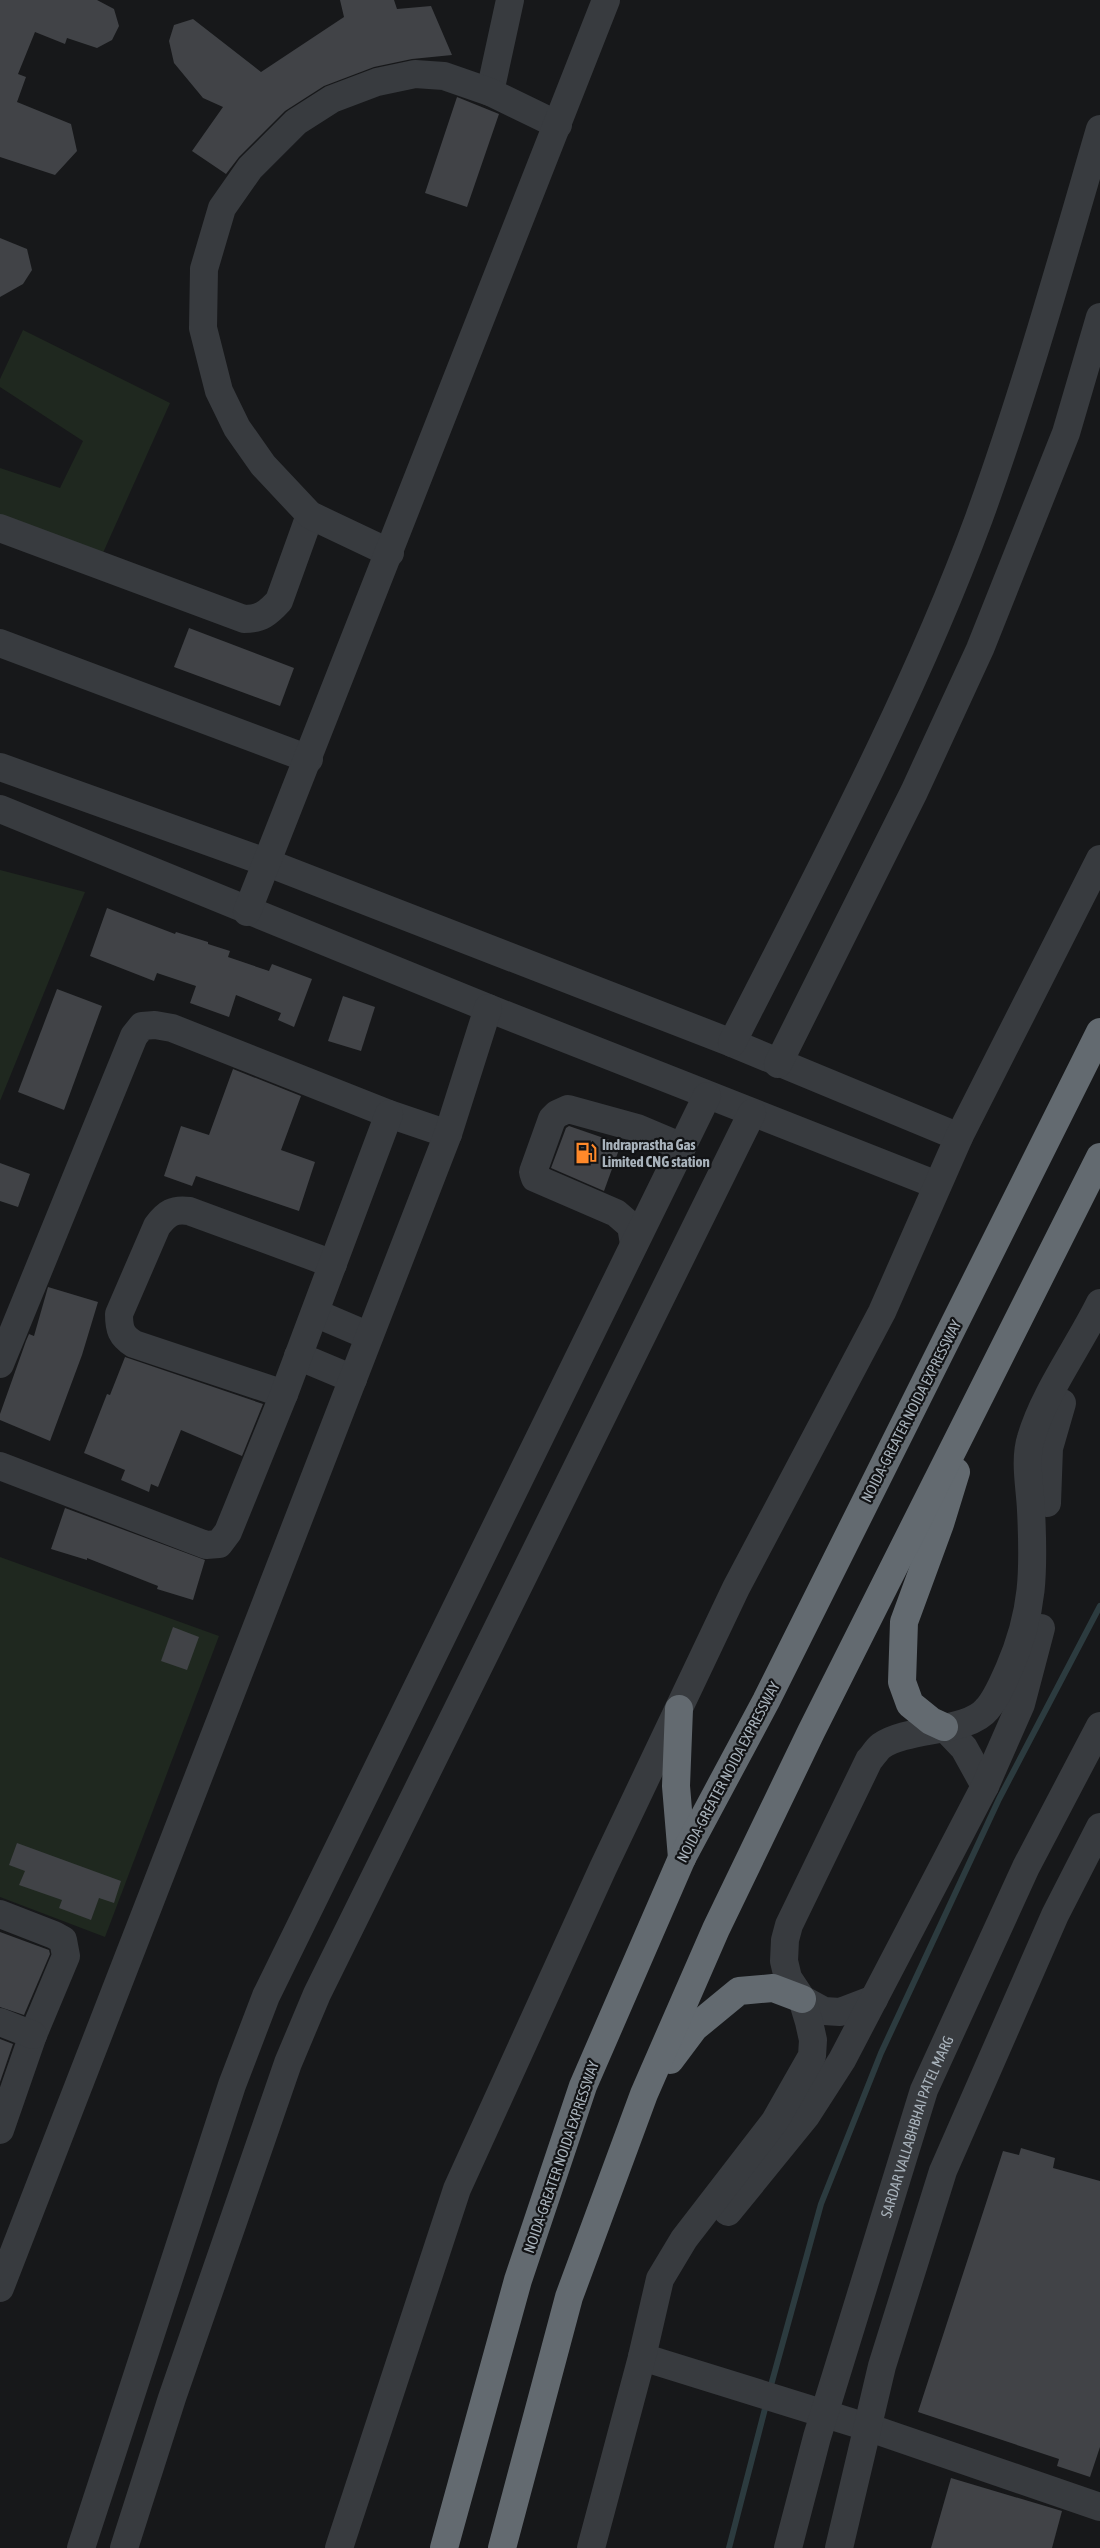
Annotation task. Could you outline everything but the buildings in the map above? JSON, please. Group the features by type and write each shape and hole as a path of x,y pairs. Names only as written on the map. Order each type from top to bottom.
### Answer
{"highway":[{"name":"NOIDA-GREATER NOIDA EXPRESSWAY","path":"444,2548 518,2280 583,2086 682,1858 766,1701 1100,1032"},
{"path":"502,2548 569,2298 644,2094 716,1929 811,1732 1100,1157"},
{"path":"944,1727 931,1721 910,1704 902,1682 904,1622 940,1524 978,1400"},
{"path":"679,1709 676,1786 682,1858"},
{"path":"644,2094 694,2028 739,1991 773,1988 802,1999"}],"street":[{"path":"490,92 510,0"},
{"path":"247,912 268,864 606,0"},
{"path":"390,553 310,515 263,465 236,428 219,391 203,328 204,269 222,208 250,168 296,122 332,99 377,82 415,74 444,76 490,92 558,125"},
{"path":"732,1043 857,798 915,673 979,518 1045,314 1100,129"},
{"path":"778,1064 914,792 980,649 1066,433 1100,317"},
{"path":"0,528 244,618 258,619 279,601 310,515"},
{"path":"0,643 309,759"},
{"path":"0,767 268,864 732,1043 778,1064 960,1136"},
{"path":"0,809 247,912 707,1096 937,1184"},
{"path":"339,2548 457,2189 603,1868 736,1588 882,1312 937,1184 960,1136 1100,859"},
{"path":"0,2288 448,1134 488,1008"},
{"path":"0,1364 134,1036 142,1026 155,1024 172,1028 389,1114 448,1134"},
{"path":"81,2548 232,2085 266,1996 707,1096"},
{"path":"634,1244 631,1226 616,1213 535,1178 534,1172 552,1119 557,1114 568,1109 637,1128 682,1147"},
{"path":"124,2548 176,2389 288,2063 314,2003 752,1113"},
{"path":"0,1466 206,1545 219,1544 228,1532 284,1394 389,1114"},
{"path":"284,1394 134,1344 125,1338 119,1328 119,1314 157,1226 164,1216 175,1209 189,1211 333,1264"},
{"path":"591,2548 642,2358 660,2279 684,2240 776,2121 812,2056 813,2040 802,1999 788,1978 784,1961 785,1940 789,1925 869,1760 880,1747 896,1738 972,1720 987,1710 1002,1686 1020,1644 1030,1598 1034,1558 1028,1457 1030,1438 1046,1402 1086,1333 1100,1303"},
{"path":"314,1313 370,1336"},
{"path":"660,2279 704,2243 806,2116 842,2060 985,1786 1021,1704 1043,1622 1046,1606 1049,1448 1086,1333"},
{"path":"298,1356 353,1379"},
{"name":"SARDAR VALLABHBHAI PATEL MARG","path":"788,2548 812,2410 924,2090 1026,1868 1100,1726"},
{"path":"944,1727 964,1748 976,1766 985,1786"},
{"path":"839,2548 882,2366 943,2171 1055,1915 1100,1827"},
{"path":"0,1914 54,1935 62,1940 66,1947 66,1956 33,2035 0,2130"},
{"path":"802,1999 824,2011 840,2012 874,1999"},
{"path":"0,2022 33,2035"},
{"path":"642,2358 867,2427 1100,2507"}],"shaded area":[{"path":"23,330 170,403 98,564 0,528 0,468 60,488 83,441 0,387 0,379"},
{"path":"0,870 85,892 0,1101"},
{"path":"0,1557 219,1636 105,1937 0,1897"}],"waterway":[{"path":"770,2389 821,2204 881,2053 999,1799 1100,1606"},
{"path":"729,2548 767,2401"}],"place":[{"name":"Indraprastha Gas Limited CNG station","path":"586,1153"}]}
